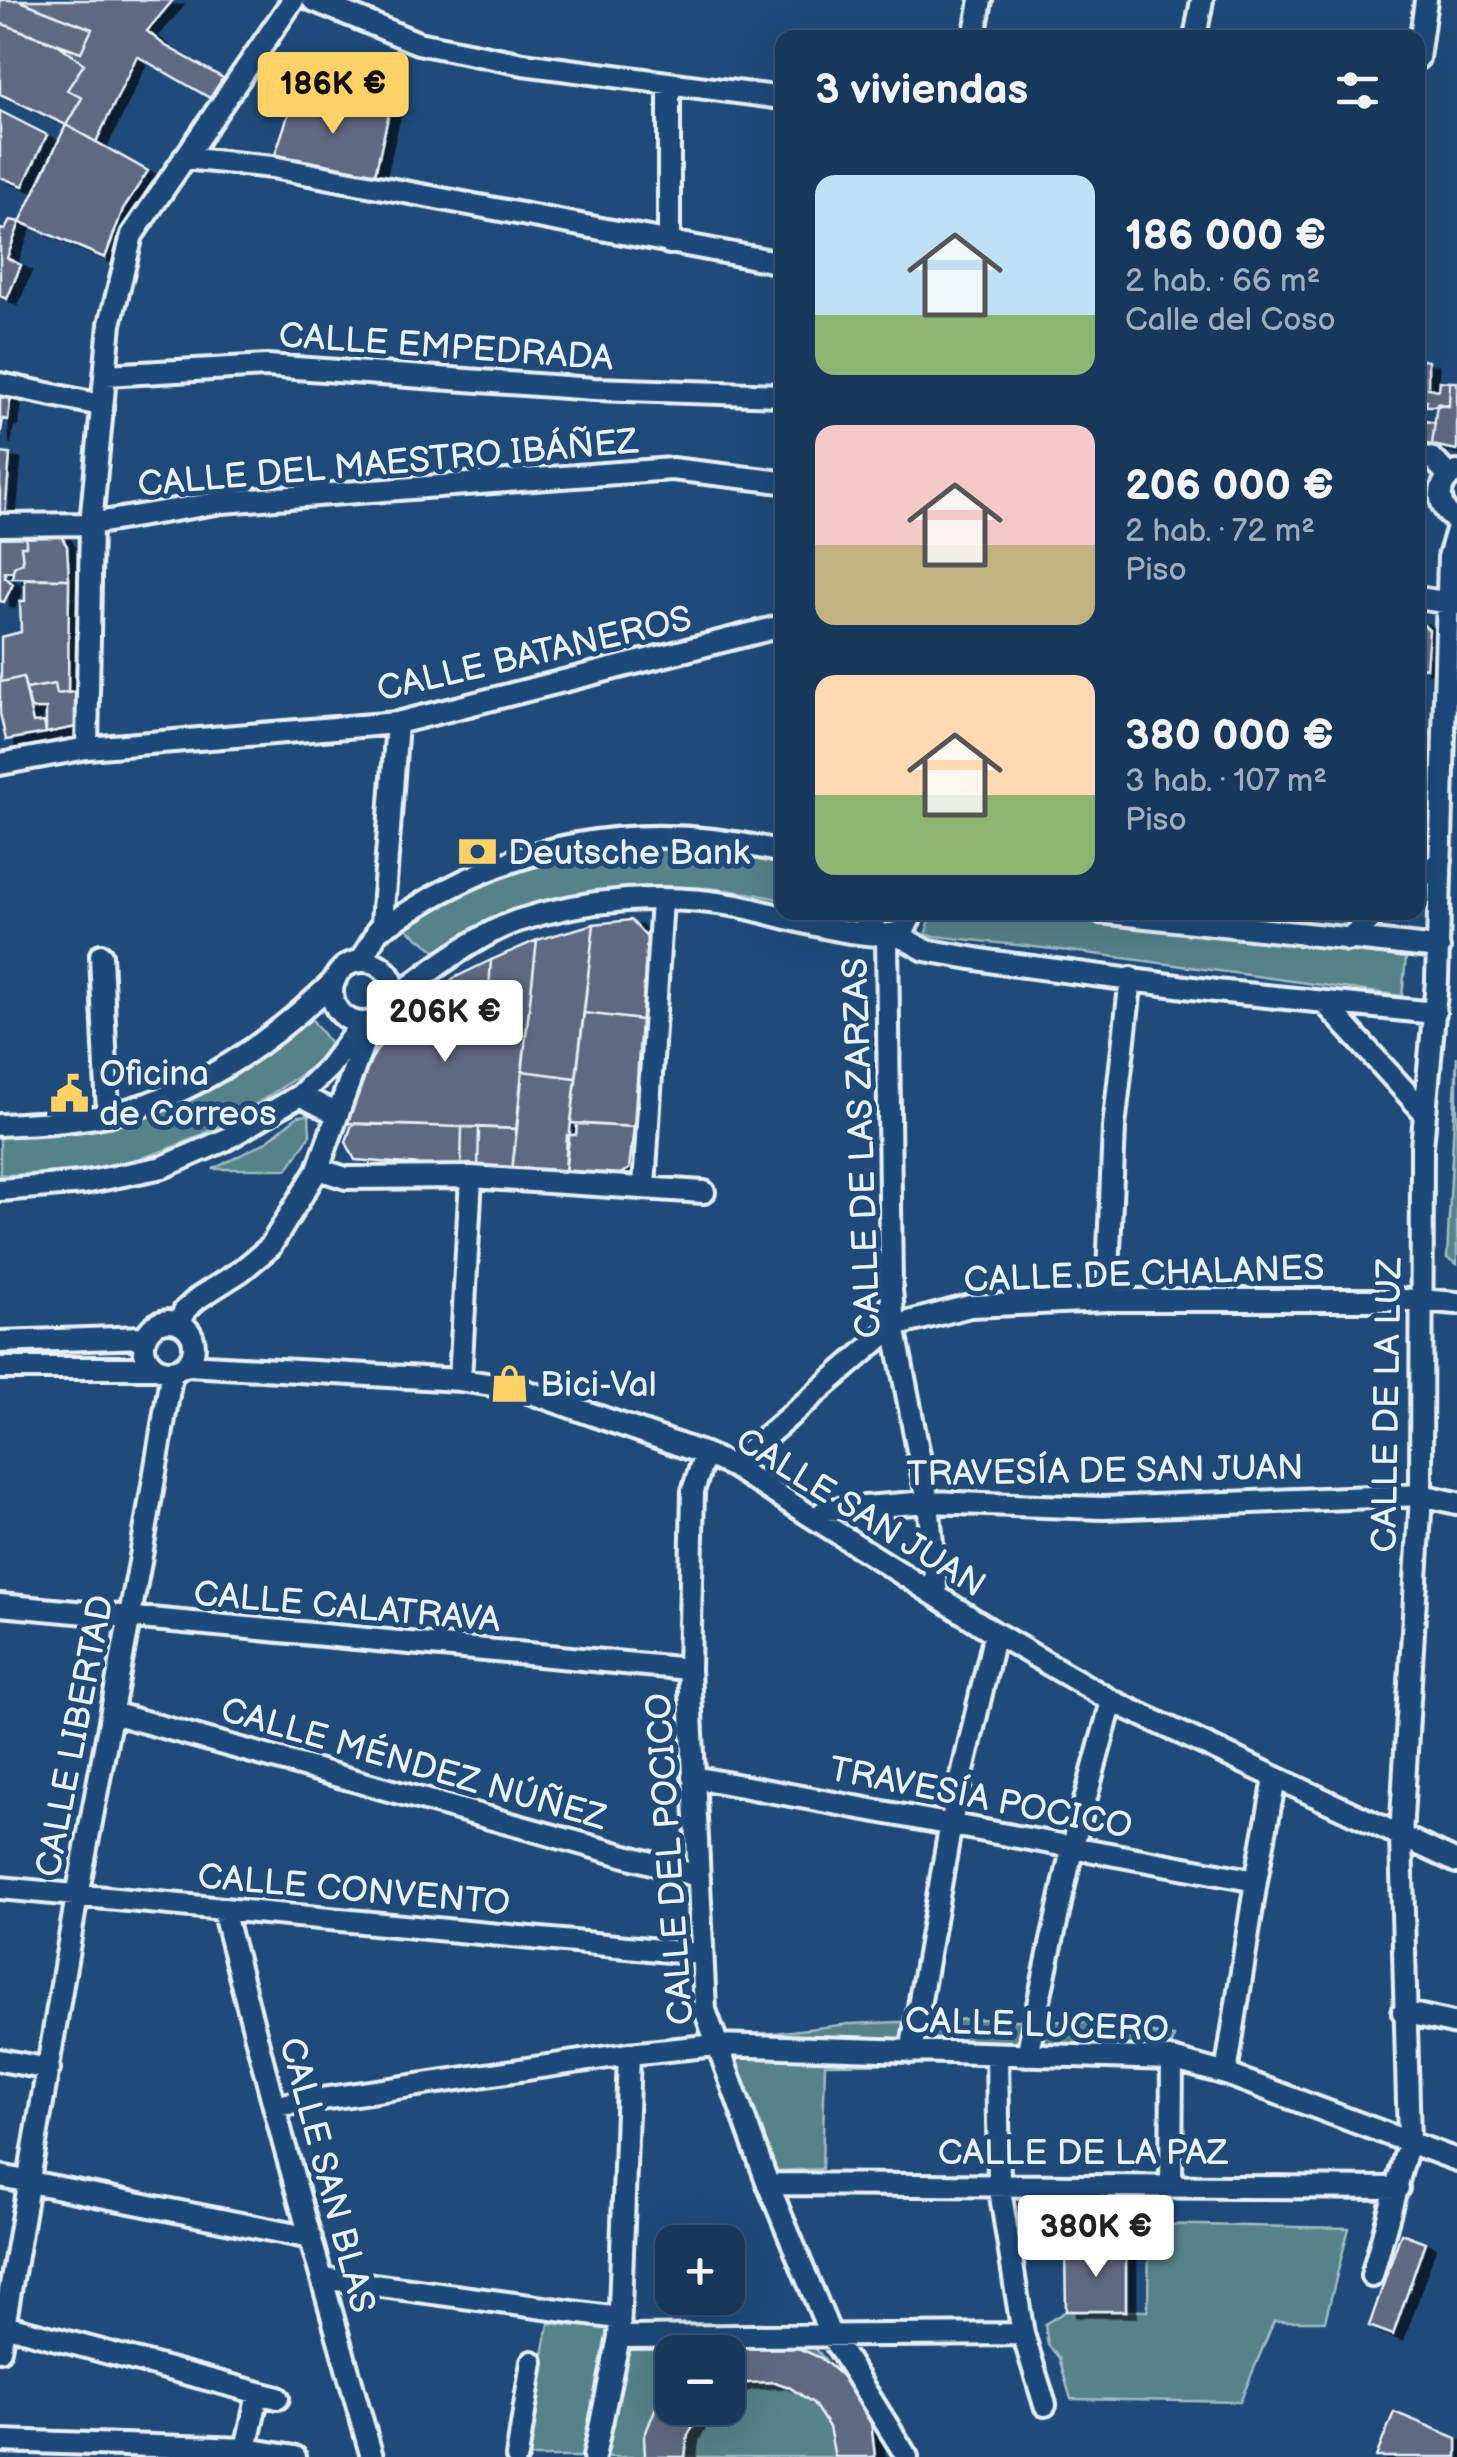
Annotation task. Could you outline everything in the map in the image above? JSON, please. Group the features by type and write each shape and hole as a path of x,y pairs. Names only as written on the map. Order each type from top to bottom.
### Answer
{"street":[{"path":"88,748 91,524 110,324 132,235 294,0"},
{"path":"313,0 418,43 523,64 775,97"},
{"path":"975,30 981,0"},
{"path":"1196,30 1202,0"},
{"path":"1422,30 1426,0"},
{"path":"668,84 669,243"},
{"path":"184,158 272,167 775,262"},
{"name":"CALLE EMPEDRADA","path":"105,375 267,366 594,389 775,395"},
{"path":"0,384 102,405"},
{"path":"1425,457 1453,474 1441,488 1440,503 1447,515 1457,521"},
{"name":"CALLE DEL MAESTRO IBÁÑEZ","path":"0,525 91,524 222,502 672,469 775,481"},
{"name":"CALLE DE LA LUZ","path":"1372,2276 1409,2141 1401,1836 1421,1495 1420,1300 1452,603 1449,558 1457,530"},
{"path":"1425,599 1452,603"},
{"name":"CALLE BATANEROS","path":"0,764 88,748 397,723 775,628"},
{"path":"361,962 382,923 397,723"},
{"path":"377,931 445,890 542,850 590,840 700,837 775,851"},
{"path":"1425,874 1441,860"},
{"path":"0,1190 84,1183 163,1167 225,1140 300,1096 367,1023 386,1014 394,999 432,968 515,922 610,900 737,906 775,915"},
{"path":"644,1186 662,900"},
{"path":"797,920 849,932 888,934 911,920"},
{"path":"866,920 925,950 1325,1003 1435,1013"},
{"path":"1170,920 1438,948"},
{"path":"1347,940 1370,920"},
{"name":"CALLE DE LAS ZARZAS","path":"888,934 890,1289 928,1502 937,1596"},
{"path":"100,955 108,1115"},
{"path":"0,1125 108,1115 163,1098 227,1067 310,1004 345,967 371,962 387,972 394,999"},
{"path":"1107,1300 1114,1128 1131,978"},
{"path":"335,980 333,1000 337,1009 352,1022 367,1023"},
{"path":"1325,1003 1426,1113"},
{"path":"182,1324 184,1311 197,1299 270,1247 318,1169 367,1023"},
{"path":"300,1096 337,1114"},
{"path":"318,1169 346,1178 471,1177 704,1192"},
{"path":"460,1380 471,1177"},
{"name":"CALLE DE CHALANES","path":"894,1326 970,1306 1107,1300 1457,1303"},
{"path":"165,1320 182,1324 195,1343 192,1359 171,1368 145,1354 145,1336 156,1324 165,1320"},
{"path":"732,1466 894,1326"},
{"path":"0,1342 145,1336"},
{"name":"CALLE SAN JUAN","path":"0,1368 171,1368 460,1380 520,1388 732,1466 995,1633 1112,1701 1457,1862"},
{"name":"CALLE LIBERTAD","path":"0,2350 171,1368"},
{"name":"CALLE DEL POCICO","path":"705,1454 693,1491 689,1670 705,2010 768,2184 830,2334 907,2457"},
{"name":"TRAVESÍA DE SAN JUAN","path":"816,1518 826,1510 928,1502 1103,1508 1421,1495 1457,1503"},
{"name":"CALLE CALATRAVA","path":"0,1606 689,1670"},
{"path":"911,2052 951,1823 995,1633"},
{"path":"1027,2054 1072,1849 1112,1701"},
{"name":"CALLE MÉNDEZ NÚÑEZ","path":"112,1713 698,1876"},
{"name":"TRAVESÍA POCICO","path":"694,1776 1256,1882"},
{"path":"1226,2074 1275,1779"},
{"name":"CALLE CONVENTO","path":"0,1888 701,1954"},
{"name":"CALLE SAN BLAS","path":"222,1910 372,2457"},
{"path":"1403,2012 1457,2024"},
{"name":"CALLE LUCERO","path":"274,2106 716,2045 1172,2059 1226,2074 1457,2160"},
{"path":"594,2457 619,2328 629,2054"},
{"path":"998,2055 999,2183 1023,2334 1045,2405"},
{"path":"1171,2185 1172,2059"},
{"path":"0,2060 49,2069"},
{"path":"0,2176 311,2238"},
{"name":"CALLE DE LA PAZ","path":"768,2184 1398,2188"},
{"path":"322,2278 619,2328 1023,2334"},
{"path":"2,2324 268,2396 246,2449"},
{"path":"517,2457 532,2362"},
{"path":"0,2441 246,2449 295,2457"}],"green space":[{"path":"676,847 775,862 775,899 694,887 605,892 519,914 438,953 406,928 491,882 543,865 622,851"},
{"path":"929,920 1095,920 1406,958 1402,996 926,935"},
{"path":"310,1017 335,1050 258,1103 203,1134 116,1164 0,1175 0,1137 96,1127 157,1112 216,1086"},
{"path":"1457,1056 1457,1264 1447,1258"},
{"path":"309,1115 310,1135 288,1169 213,1169 266,1142 298,1116"},
{"path":"974,2019 1094,2022 1174,2037 1167,2062 825,2064 822,2169 776,2171 723,2039 849,2024"},
{"path":"1149,2224 1349,2228 1325,2321 1274,2321 1240,2402 1071,2399 1059,2358 1048,2345 1045,2324 1066,2311 1148,2311"},
{"path":"549,2323 607,2329 631,2341 655,2340 655,2425 745,2425 745,2336 803,2334 859,2400 875,2457 524,2457"}],"building":[{"path":"0,0 18,0 92,29 81,52 0,23"},
{"path":"18,0 173,0 147,31 223,78 210,98 137,56 96,142 66,125 82,98 67,90 84,64 59,45 81,52 92,29"},
{"path":"0,23 59,45 84,64 67,90 82,98 66,125 0,94"},
{"path":"296,91 329,106 389,113 374,179 274,158"},
{"path":"0,111 47,135 23,186 0,177"},
{"path":"66,125 148,171 123,209 105,258 20,222"},
{"path":"10,220 20,222 7,258 21,265 7,299 0,296 0,229 5,230"},
{"path":"1425,360 1428,388 1439,390 1440,381 1450,382 1449,406 1426,406"},
{"path":"1450,382 1457,382 1457,450 1432,445 1437,403 1449,406"},
{"path":"0,390 11,392 8,420 3,419 0,438"},
{"path":"1435,423 1432,445 1425,444 1425,424"},
{"path":"0,453 10,454 5,516 0,516"},
{"path":"26,534 26,546 21,546 23,562 13,571 5,572 13,584 4,602 0,601 0,536"},
{"path":"60,534 67,546 69,579 12,578 14,567 23,562 21,546 26,546 26,538"},
{"path":"25,579 69,579 68,692 57,694 55,684 26,689 23,677 1,682 1,637 21,632 20,601 25,601"},
{"path":"1425,626 1429,630 1425,668"},
{"path":"23,677 33,723 44,722 46,733 6,740 0,713 0,680"},
{"path":"55,684 57,694 76,692 76,727 46,733 46,709 31,709 26,689"},
{"path":"631,920 649,940 642,1020 584,1013 594,924"},
{"path":"594,924 576,1078 522,1071 537,940"},
{"path":"537,940 526,1035 486,1035 491,960"},
{"path":"491,960 486,1035 526,1035 517,1129 345,1123 367,1066 384,1039 454,978"},
{"path":"584,1013 641,1020 634,1127 571,1123"},
{"path":"522,1071 576,1078 565,1174 512,1172"},
{"path":"352,1124 462,1127 461,1168 355,1160 346,1142"},
{"path":"577,1124 634,1127 629,1169 618,1175 565,1174 567,1135 576,1135"},
{"path":"462,1127 479,1127 478,1171 461,1171"},
{"path":"479,1127 517,1129 512,1172 478,1171"},
{"path":"1401,2233 1425,2242 1393,2335 1369,2326"},
{"path":"1126,2249 1126,2311 1066,2311 1065,2250"},
{"path":"784,2342 821,2358 852,2385 871,2422 875,2457 835,2457 829,2427 813,2403 775,2382 745,2383 745,2343"},
{"path":"655,2410 655,2425 693,2425 685,2457 645,2457 644,2437"},
{"path":"1394,2412 1457,2438 1457,2457 1376,2457"}],"place":[{"name":"Deutsche Bank","path":"478,852"},
{"name":"Oficina de Correos","path":"69,1093"},
{"name":"Bici-Val","path":"510,1384"}]}
